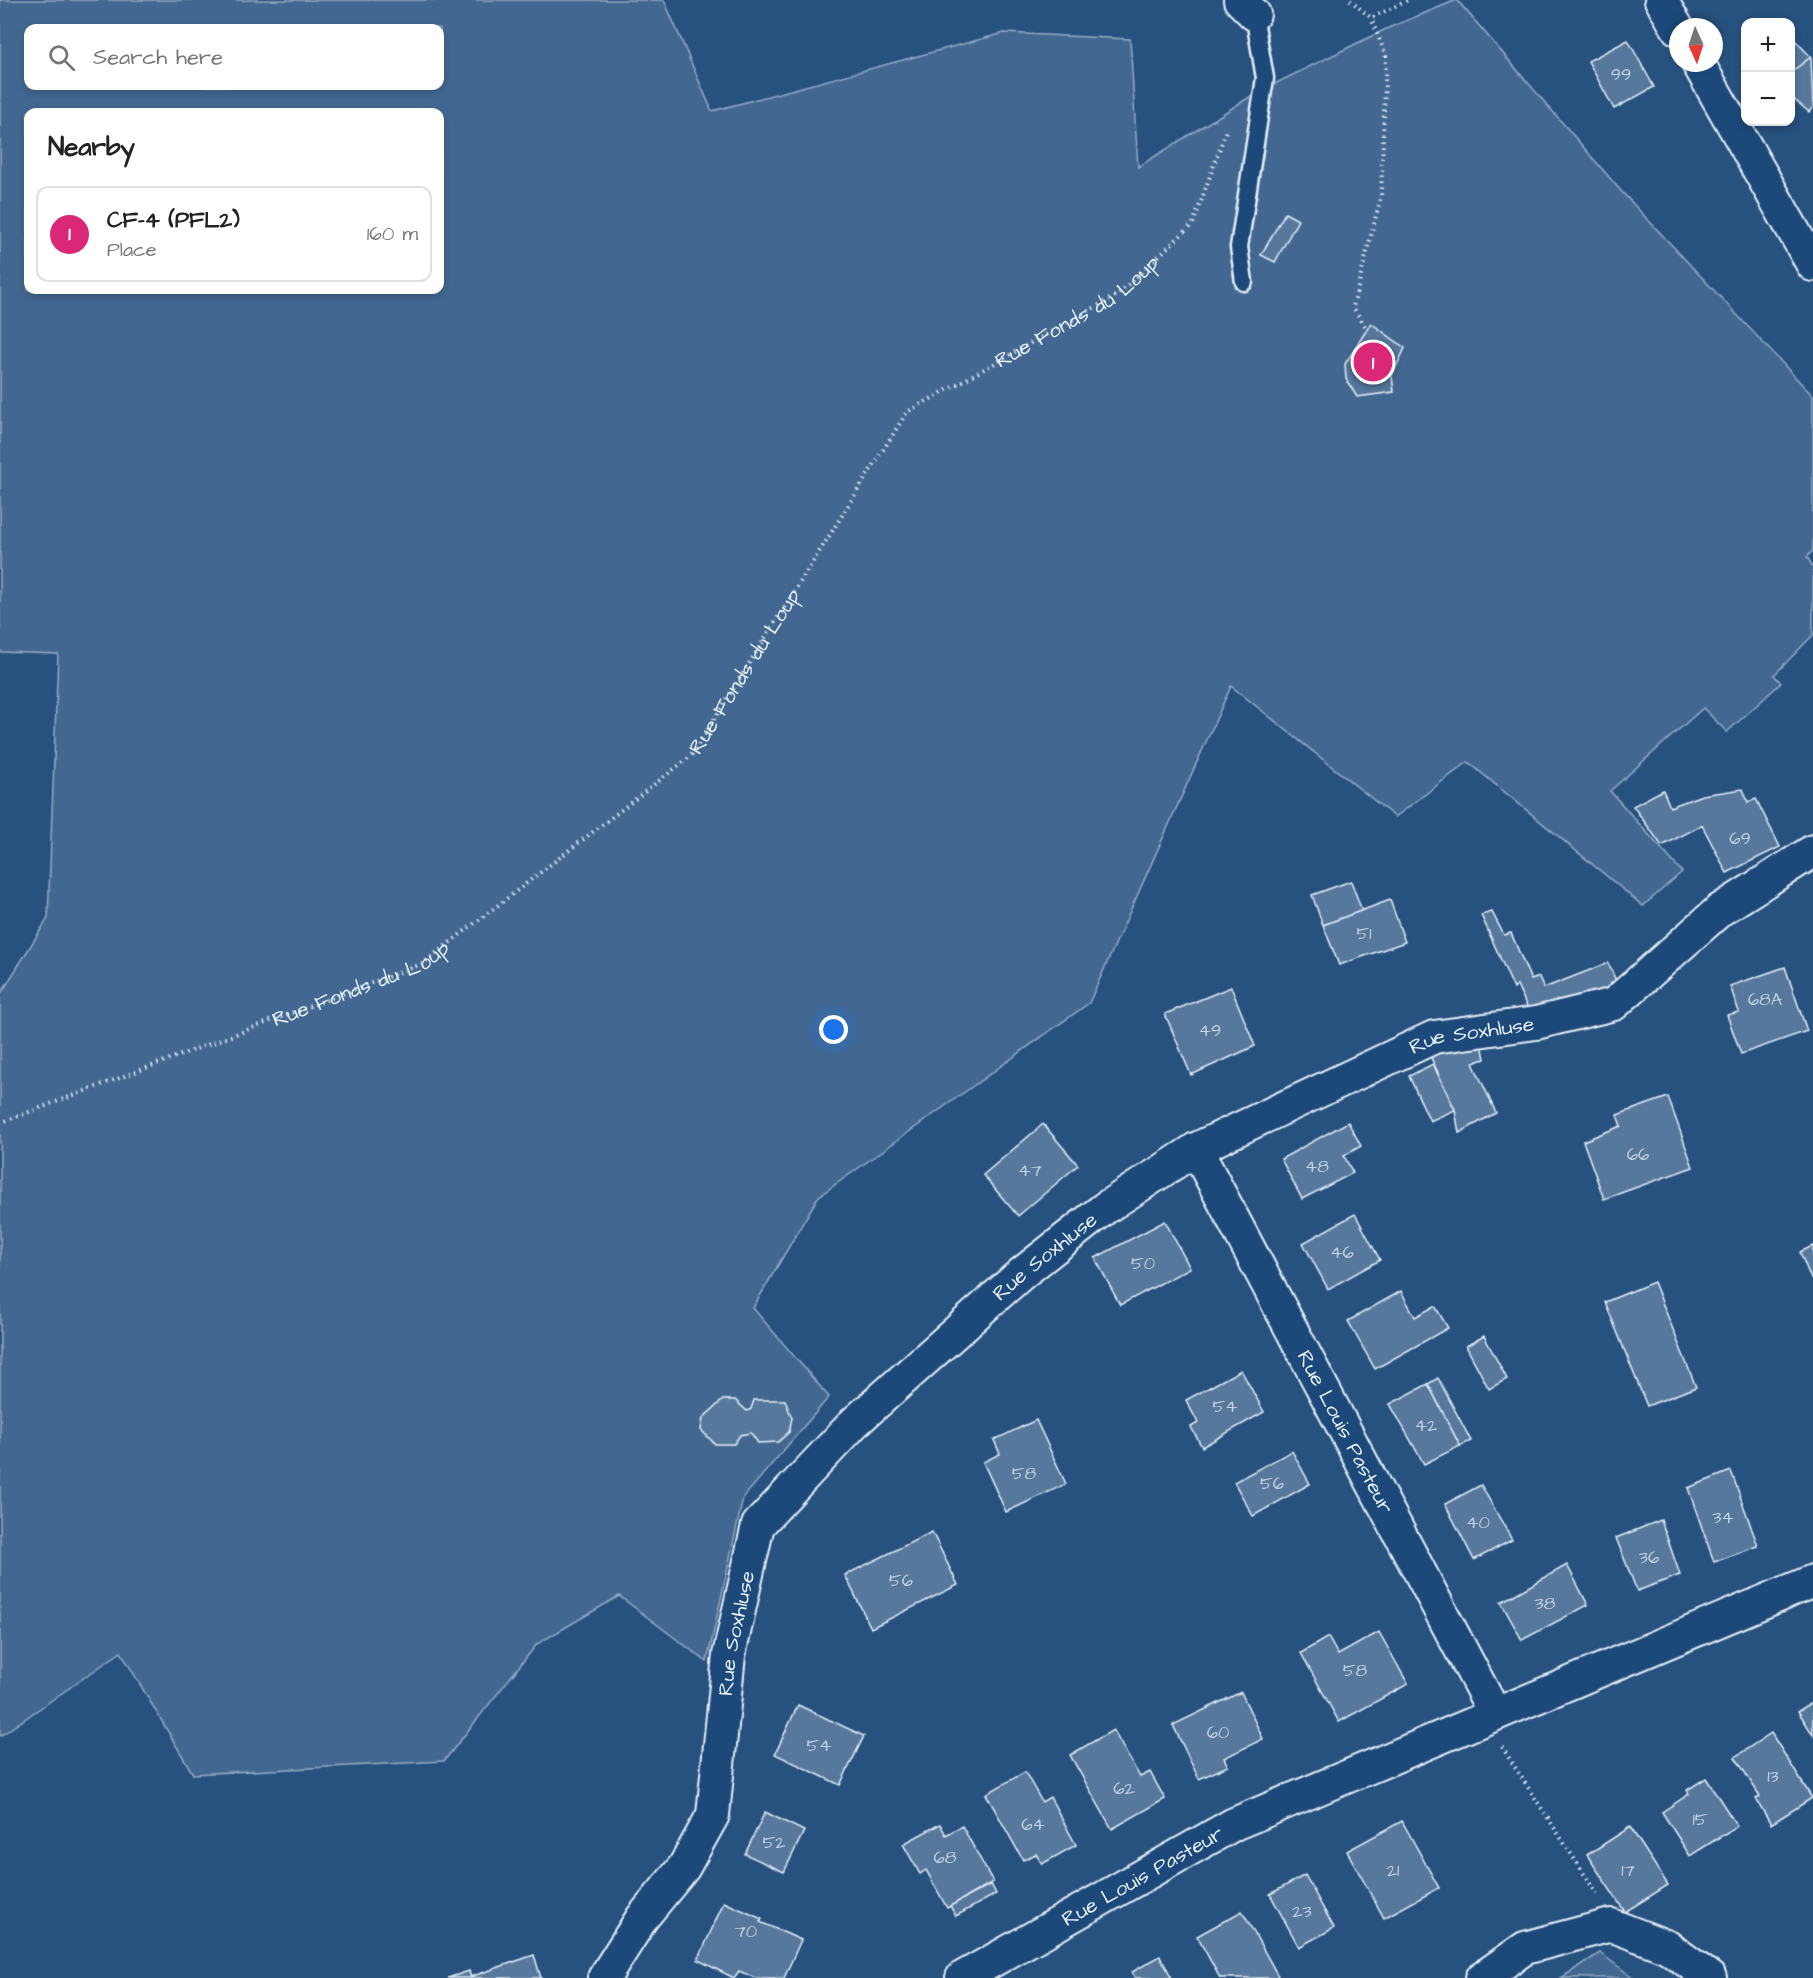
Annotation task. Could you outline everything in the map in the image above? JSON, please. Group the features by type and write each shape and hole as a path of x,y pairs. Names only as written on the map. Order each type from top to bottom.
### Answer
{"street":[{"path":"1661,0 1672,18"},
{"path":"1703,72 1813,265"},
{"name":"Rue Soxhluse","path":"604,1978 642,1918 684,1867 713,1815 729,1655 758,1526 854,1423 1021,1274 1105,1208 1196,1149 1434,1037 1536,1023 1614,1004 1719,910 1813,851"},
{"name":"Rue Louis Pasteur","path":"1196,1149 1489,1716"},
{"name":"Rue Louis Pasteur","path":"962,1978 1234,1824 1813,1581"},
{"path":"1482,1978 1525,1948 1611,1925 1668,1947 1710,1978"}],"lane":[{"path":"1244,282 1239,247 1265,78 1247,7"}],"path":[{"path":"1350,0 1371,18 1386,56 1381,196 1353,307 1365,326"},
{"path":"1371,18 1408,0"},
{"name":"Rue Fonds du Loup","path":"0,1123 422,964 691,756 907,412 1118,295 1193,224 1229,122"},
{"path":"1489,1716 1597,1893"}],"shaded area":[{"path":"0,0 664,0 712,111 1004,33 1130,39 1138,167 1256,93 1388,28 1457,0 1621,191 1813,396 1813,550 1807,557 1813,567 1813,635 1774,675 1781,683 1727,732 1703,708 1610,791 1682,872 1643,906 1468,762 1395,817 1231,686 1089,1003 818,1197 753,1308 829,1397 743,1498 707,1662 619,1596 537,1644 444,1761 193,1774 121,1652 0,1736 0,995 48,918 58,654 0,652"},
{"path":"1600,1953 1634,1978 1561,1978"}],"building":[{"path":"1628,40 1654,87 1614,109 1588,61"},
{"path":"1795,40 1811,57 1795,69"},
{"path":"1811,57 1813,107 1809,112 1795,100 1795,69"},
{"path":"1285,213 1298,220 1275,262 1261,255"},
{"path":"1371,323 1405,348 1392,376 1394,392 1357,397 1346,379 1345,364"},
{"path":"1743,789 1748,802 1756,799 1780,847 1727,873 1702,825 1662,846 1633,806 1663,790 1670,807 1702,795"},
{"path":"1351,881 1362,911 1323,925 1312,895"},
{"path":"1390,900 1405,942 1339,965 1323,925"},
{"path":"1492,912 1504,935 1511,933 1531,980 1539,977 1544,988 1608,963 1618,985 1573,1005 1529,1011 1517,985 1514,989 1481,915"},
{"path":"1785,967 1807,1031 1741,1054 1727,1015 1739,1012 1730,986"},
{"path":"1231,987 1255,1046 1191,1075 1165,1014"},
{"path":"1481,1038 1485,1059 1473,1063 1496,1113 1459,1133 1455,1110 1428,1051"},
{"path":"1433,1064 1455,1110 1430,1121 1409,1076"},
{"path":"1668,1097 1693,1167 1604,1199 1583,1141 1621,1126 1617,1115"},
{"path":"1348,1122 1361,1146 1344,1156 1353,1173 1302,1199 1281,1159"},
{"path":"1043,1124 1078,1165 1018,1216 983,1175"},
{"path":"1355,1214 1380,1260 1328,1289 1303,1243"},
{"path":"1165,1221 1190,1268 1120,1305 1095,1258"},
{"path":"1813,1246 1813,1279 1811,1279 1800,1252"},
{"path":"1654,1282 1696,1387 1647,1406 1605,1302"},
{"path":"1401,1291 1415,1317 1435,1306 1448,1328 1375,1369 1348,1321"},
{"path":"1484,1336 1507,1379 1489,1389 1466,1346"},
{"path":"1241,1370 1264,1412 1202,1447 1191,1427 1198,1423 1186,1400"},
{"path":"1438,1378 1471,1441 1460,1446 1428,1384"},
{"path":"1428,1384 1460,1446 1424,1464 1390,1404"},
{"path":"723,1400 735,1400 747,1411 751,1409 754,1400 785,1400 792,1418 789,1432 778,1442 758,1443 751,1433 740,1435 734,1444 715,1444 701,1430 703,1418"},
{"path":"1036,1420 1066,1484 1006,1512 983,1462 1000,1454 994,1440"},
{"path":"1292,1451 1310,1484 1253,1516 1234,1482"},
{"path":"1731,1471 1758,1546 1714,1562 1688,1488"},
{"path":"1481,1485 1512,1540 1474,1560 1445,1504"},
{"path":"1661,1520 1680,1575 1637,1591 1616,1538"},
{"path":"932,1532 958,1585 871,1628 845,1575"},
{"path":"1567,1565 1588,1605 1522,1640 1501,1602"},
{"path":"1379,1632 1408,1684 1339,1722 1301,1653 1328,1637 1338,1655"},
{"path":"1241,1692 1263,1739 1224,1758 1228,1766 1199,1779 1173,1725"},
{"path":"1813,1702 1813,1735 1798,1711"},
{"path":"798,1705 864,1736 840,1785 775,1754"},
{"path":"1113,1730 1140,1777 1150,1772 1165,1799 1112,1829 1070,1755"},
{"path":"1771,1733 1812,1798 1771,1824 1756,1799 1760,1796 1735,1757"},
{"path":"1025,1772 1042,1802 1050,1797 1076,1845 1042,1864 1036,1854 1023,1860 986,1794"},
{"path":"1706,1778 1737,1826 1690,1856 1662,1812 1689,1794 1687,1790"},
{"path":"765,1812 804,1831 784,1872 745,1854"},
{"path":"1402,1821 1439,1888 1384,1918 1347,1851"},
{"path":"940,1824 946,1835 962,1826 993,1882 947,1908 926,1870 920,1874 903,1844"},
{"path":"1630,1827 1668,1885 1625,1912 1587,1855"},
{"path":"1305,1875 1334,1928 1299,1947 1270,1894"},
{"path":"991,1884 996,1894 956,1916 950,1906"},
{"path":"724,1902 762,1919 760,1922 801,1940 784,1978 755,1978 739,1971 734,1978 698,1960"},
{"path":"1242,1911 1278,1976 1275,1978 1220,1978 1197,1936"},
{"path":"534,1955 541,1978 470,1977"},
{"path":"1160,1956 1172,1978 1135,1978 1132,1972"},
{"path":"469,1971 471,1978 448,1978"}],"place":[{"name":"CF-4 (PFL2)","path":"1373,362"}]}
